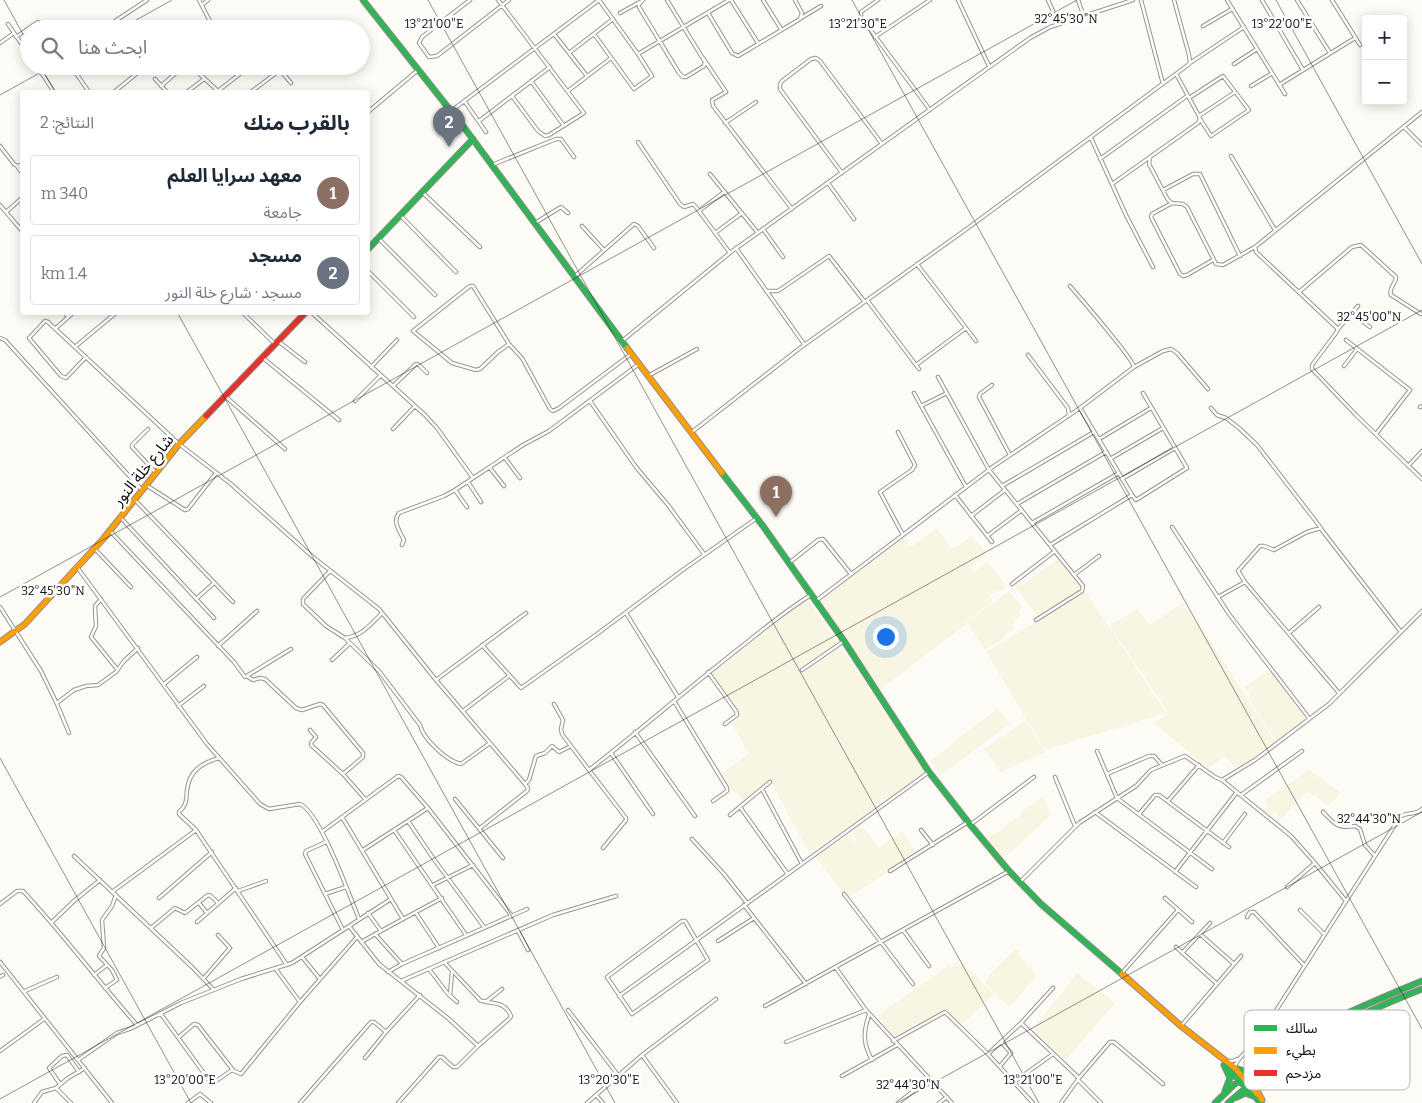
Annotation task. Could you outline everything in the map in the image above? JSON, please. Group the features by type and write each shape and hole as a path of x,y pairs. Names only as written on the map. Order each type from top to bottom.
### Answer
{"main road":[{"path":"363,0 473,139 631,354 757,518 817,600 929,772 969,823 1009,872 1041,904 1242,1078"},
{"path":"370,247 473,139"},
{"name":"شارع خلة النور","path":"0,642 25,624 110,531 179,444 303,315"},
{"path":"1355,1010 1422,981"},
{"path":"1372,1010 1422,989"},
{"path":"1224,1062 1234,1068 1244,1070"},
{"path":"1220,1098 1230,1081 1230,1074 1224,1062"},
{"path":"1234,1068 1244,1081"},
{"path":"1215,1103 1242,1078"},
{"path":"1228,1103 1244,1088"},
{"path":"1251,1090 1262,1102"},
{"path":"1251,1090 1262,1102"},
{"path":"1256,1090 1262,1102"},
{"path":"1228,1103 1243,1093 1256,1097"}],"street":[{"path":"116,20 147,0"},
{"path":"199,0 210,20"},
{"path":"202,5 208,0"},
{"path":"470,0 419,40 426,56 437,56 509,0"},
{"path":"498,0 584,113 549,135 542,135 512,96"},
{"path":"451,111 599,0 652,76 634,89 594,34"},
{"path":"667,0 726,92 712,102 725,123 792,210"},
{"path":"638,54 730,0 758,43"},
{"path":"763,0 781,29"},
{"path":"795,0 802,13 800,19"},
{"path":"878,0 862,10 860,14 930,110"},
{"path":"875,37 930,0"},
{"path":"958,0 989,67"},
{"path":"1048,0 1057,20"},
{"path":"1078,0 1082,11"},
{"path":"622,341 736,248 1044,29 1132,0"},
{"path":"1141,0 1163,84"},
{"path":"1174,0 1190,63"},
{"path":"1227,0 1285,94"},
{"path":"1262,0 1303,70"},
{"path":"1297,0 1330,53"},
{"path":"1332,0 1360,45"},
{"path":"642,1 639,7 683,76 686,77 704,66 703,58"},
{"path":"620,13 642,1"},
{"path":"708,13 735,56 738,56 821,6"},
{"path":"1203,26 1232,9"},
{"path":"569,53 613,20"},
{"path":"8,24 20,43"},
{"path":"691,433 804,344 1091,138 1190,63 1244,27"},
{"path":"0,43 14,33"},
{"path":"16,37 20,34"},
{"path":"554,34 587,76"},
{"path":"1279,85 1356,38"},
{"path":"1234,64 1257,49"},
{"path":"568,91 611,58"},
{"path":"842,173 780,89 782,81 811,59 816,58 820,62 882,145"},
{"path":"479,122 550,67"},
{"path":"370,110 420,70"},
{"path":"1100,160 1188,97 1223,76 1248,108 1247,112 1211,136 1199,117 1188,97 1176,74"},
{"path":"1252,86 1272,74"},
{"path":"42,75 53,90"},
{"path":"77,75 88,90"},
{"path":"116,90 135,75"},
{"path":"161,86 174,75"},
{"path":"200,75 216,90"},
{"path":"220,90 239,75"},
{"path":"255,90 274,75"},
{"path":"284,75 291,83"},
{"path":"155,78 165,90"},
{"path":"190,90 204,79"},
{"path":"530,81 564,126"},
{"path":"1112,184 1194,126 1199,117 1236,92"},
{"path":"465,102 486,132"},
{"path":"725,123 756,102"},
{"path":"1213,260 1187,275 1183,276 1180,274 1151,217 1152,214 1172,203 1183,204 1187,207 1213,260 1218,265 1223,265 1255,248 1422,112"},
{"path":"1404,127 1422,145"},
{"path":"492,165 556,138 561,139 574,157"},
{"path":"1091,138 1153,267"},
{"path":"638,142 680,204 684,207 693,204 730,253"},
{"path":"0,146 20,170"},
{"path":"1231,156 1275,230"},
{"path":"1150,157 1149,164 1172,203"},
{"path":"710,174 758,233"},
{"path":"1163,190 1194,174 1200,174 1240,256"},
{"path":"828,183 854,219"},
{"path":"422,192 480,247"},
{"path":"699,211 724,192"},
{"path":"6,212 20,200"},
{"path":"0,205 20,229"},
{"path":"534,224 560,207 568,213"},
{"path":"715,233 742,213"},
{"path":"400,215 456,272"},
{"path":"574,277 634,224 638,226 654,248"},
{"path":"582,226 604,250"},
{"path":"763,229 783,256"},
{"path":"378,238 435,295"},
{"path":"1298,292 1352,247 1361,245 1396,277 1390,289 1391,295 1421,314"},
{"path":"736,248 804,344"},
{"path":"1255,248 1256,252 1338,329"},
{"path":"766,291 778,291 829,256 919,369"},
{"path":"917,264 976,341"},
{"path":"370,273 414,317"},
{"path":"509,344 480,370 476,370 452,363 413,331 470,286 473,286 509,344 522,358 553,411 631,354"},
{"path":"1070,286 1124,351 1134,367"},
{"path":"1358,306 1338,329 1312,365 1312,369 1422,479"},
{"path":"1352,314 1370,327"},
{"path":"56,328 70,315"},
{"path":"76,346 114,315"},
{"path":"245,315 276,342 305,362"},
{"path":"314,315 437,428 473,478"},
{"path":"86,357 66,378 61,376 29,338 45,321 56,328 179,444 382,613 436,680 525,784 528,790 480,828"},
{"path":"916,365 966,328"},
{"path":"0,338 5,340 142,490"},
{"path":"371,367 397,340"},
{"path":"1346,340 1410,390 1376,434"},
{"path":"648,376 697,349"},
{"path":"1344,366 1357,349"},
{"path":"817,600 989,470 1069,416 1134,367 1163,351 1170,350 1176,354 1208,389"},
{"path":"1028,355 1068,408 1069,416"},
{"path":"261,357 339,420"},
{"path":"393,386 416,364 427,373"},
{"path":"402,545 404,540 395,521 397,515 404,510 444,496 468,482 523,445 549,431 639,364"},
{"path":"355,401 380,376"},
{"path":"938,377 989,470 1083,586 1082,591 1036,620"},
{"path":"992,385 980,394 979,397 1010,455"},
{"path":"914,393 966,487"},
{"path":"921,406 947,393"},
{"path":"1080,408 1136,500 1188,468 1143,394"},
{"path":"225,396 285,449"},
{"path":"590,401 636,467 668,505 704,554"},
{"path":"393,429 415,406"},
{"path":"1099,439 1151,408"},
{"path":"1211,408 1217,415 1226,418 1239,428 1257,445 1401,632"},
{"path":"1110,459 1163,428"},
{"path":"148,429 132,447 156,473"},
{"path":"898,432 915,465 912,470 880,492 903,535"},
{"path":"1002,486 1094,432"},
{"path":"1122,479 1175,448"},
{"path":"1408,466 1422,451"},
{"path":"1017,504 1106,452"},
{"path":"1419,454 1422,458"},
{"path":"505,458 520,478"},
{"path":"490,468 504,486"},
{"path":"146,485 185,510 188,509 216,473"},
{"path":"1032,523 1119,473"},
{"path":"468,482 481,502"},
{"path":"455,490 466,507"},
{"path":"971,516 1005,490"},
{"path":"955,495 992,542"},
{"path":"1050,545 1132,495"},
{"path":"136,500 233,602"},
{"path":"987,536 1022,510"},
{"path":"121,518 214,618"},
{"path":"482,645 521,688 626,613 704,554 757,518"},
{"path":"1172,527 1229,614 1309,718"},
{"path":"1321,528 1307,532 1274,550 1260,546 1238,571 1245,582 1339,693"},
{"path":"110,531 246,677 253,680 266,679 292,706 299,709 323,705 363,754 343,774"},
{"path":"789,563 818,540 822,540 851,574"},
{"path":"94,548 131,587"},
{"path":"1012,584 1055,552"},
{"path":"1074,576 1098,556"},
{"path":"77,567 138,648 178,706 219,758 265,808 272,809 296,804 305,806 323,831 359,920"},
{"path":"330,570 302,602 326,626 345,638 379,671 420,725 422,731 445,756 461,764 490,743"},
{"path":"1218,596 1245,582"},
{"path":"196,599 214,583"},
{"path":"589,770 708,672 785,612 812,594"},
{"path":"101,599 95,606 96,626 91,637 118,669"},
{"path":"0,607 41,671 69,734"},
{"path":"1289,633 1319,607"},
{"path":"1222,780 1255,760 1328,704 1422,611"},
{"path":"218,646 257,612"},
{"path":"345,638 360,634 382,613"},
{"path":"436,680 526,613"},
{"path":"626,613 678,697"},
{"path":"802,670 844,641"},
{"path":"332,660 350,643"},
{"path":"57,704 74,690 98,685 118,669 138,648"},
{"path":"246,677 291,648"},
{"path":"164,684 197,657"},
{"path":"708,672 736,711 737,716 725,724"},
{"path":"463,711 509,676"},
{"path":"178,706 204,686"},
{"path":"674,701 727,788 713,801"},
{"path":"554,704 563,720 561,731 626,819 603,848"},
{"path":"310,730 316,737 311,745 343,774 365,799"},
{"path":"636,732 695,816"},
{"path":"525,784 529,780 536,756 545,753 552,746 560,752 571,746"},
{"path":"1097,750 1117,798 1212,870"},
{"path":"1241,795 1302,751"},
{"path":"612,753 653,814"},
{"path":"1107,774 1149,756 1154,756 1162,765"},
{"path":"1019,882 1075,827 1094,812 1136,786 1151,770 1185,756 1215,778 1222,780 1291,836 1346,901"},
{"path":"219,758 203,764 192,774 185,805 179,814 196,830 212,852 287,965"},
{"path":"1168,801 1199,765"},
{"path":"619,996 929,772"},
{"path":"323,831 399,776 428,808 512,916"},
{"path":"890,871 969,823 1034,777"},
{"path":"1055,777 1075,827"},
{"path":"730,815 770,782"},
{"path":"762,789 801,863"},
{"path":"1175,872 1237,792"},
{"path":"1138,814 1155,795 1159,795 1229,847"},
{"path":"455,799 503,858"},
{"path":"363,850 428,808"},
{"path":"740,808 787,874"},
{"path":"1276,1010 1400,817 1406,813 1417,813 1422,809"},
{"path":"1094,812 1196,887"},
{"path":"1323,812 1334,824 1341,827 1355,826 1360,829 1365,846 1375,856"},
{"path":"1223,843 1244,814"},
{"path":"342,817 403,919"},
{"path":"408,821 484,927"},
{"path":"112,892 196,830"},
{"path":"394,830 466,935"},
{"path":"921,830 933,845"},
{"path":"692,839 720,870 746,904 754,918 806,984"},
{"path":"327,842 305,853 342,930"},
{"path":"159,898 212,852"},
{"path":"74,856 204,978 212,989"},
{"path":"1287,887 1315,863"},
{"path":"433,885 472,865"},
{"path":"765,1006 1009,872"},
{"path":"51,923 100,880"},
{"path":"197,922 218,903 237,890 266,881"},
{"path":"324,894 346,886"},
{"path":"0,904 18,891 23,891 137,1025"},
{"path":"844,894 913,984"},
{"path":"151,928 175,908 185,913 206,896 210,895 218,903"},
{"path":"105,988 116,980 112,970 99,956 104,948 102,922 116,896"},
{"path":"401,981 553,915 616,896"},
{"path":"361,942 442,898"},
{"path":"1165,898 1192,922"},
{"path":"78,1060 112,1036 212,989 287,965 391,899"},
{"path":"199,903 207,913"},
{"path":"388,972 466,935 527,910"},
{"path":"1120,974 1178,910"},
{"path":"1300,910 1324,934"},
{"path":"416,912 439,948"},
{"path":"1247,917 1250,912 1254,912 1304,965"},
{"path":"368,913 380,931"},
{"path":"718,941 754,918"},
{"path":"684,921 696,940 708,960 633,1014 606,977 684,921"},
{"path":"1182,953 1210,923"},
{"path":"349,926 373,958 388,972 420,995 478,1046"},
{"path":"903,930 929,966"},
{"path":"518,931 528,950"},
{"path":"375,934 402,964"},
{"path":"1200,934 1234,964"},
{"path":"204,978 230,948 218,935"},
{"path":"179,1037 192,1025 198,1025 232,1070 239,1074 244,1072 300,1002 357,937"},
{"path":"1176,947 1217,984"},
{"path":"1180,1026 1241,956"},
{"path":"302,957 320,979"},
{"path":"0,962 112,1103"},
{"path":"398,1103 439,1058 442,1057 456,1068 511,1016 502,1005 480,1000 444,962"},
{"path":"94,975 107,965"},
{"path":"275,968 300,1002"},
{"path":"836,968 869,1015 952,1103"},
{"path":"429,969 457,1002"},
{"path":"450,996 452,972"},
{"path":"25,992 57,977"},
{"path":"988,1054 1021,1023 1053,988"},
{"path":"485,1002 502,989"},
{"path":"365,1058 420,995"},
{"path":"587,1103 642,1055 716,999"},
{"path":"568,1010 618,1075"},
{"path":"786,1042 866,1010"},
{"path":"893,1040 946,1012 1034,1103"},
{"path":"160,1013 211,1083 214,1083 232,1070"},
{"path":"869,1015 864,1027 864,1038 866,1049 872,1060"},
{"path":"0,1051 44,1019"},
{"path":"300,1103 371,1022 374,1022 386,1032"},
{"path":"1021,1023 1101,1103"},
{"path":"1000,1066 1011,1053 1001,1042"},
{"path":"1061,1103 1108,1043 1112,1042 1163,1084"},
{"path":"842,1076 897,1045"},
{"path":"1014,1082 1053,1054"},
{"path":"1234,1068 1244,1054"},
{"path":"60,1084 49,1068 62,1056 67,1055 79,1072"},
{"path":"642,1055 677,1103"},
{"path":"1224,1062 1233,1061 1241,1057"},
{"path":"34,1103 42,1092 56,1088 85,1068"},
{"path":"898,1103 929,1079"},
{"path":"56,1088 70,1103"},
{"path":"188,1103 200,1094 211,1103"},
{"path":"596,1095 603,1103"},
{"path":"940,1103 947,1097"}],"shaded area":[{"path":"936,528 952,549 972,536 987,554 970,568 974,572 987,561 1006,586 990,596 993,601 965,622 966,624 880,690 849,643 863,632 849,642 821,601 840,584 904,537 911,547"},
{"path":"1059,558 1083,588 1037,617 1015,586 1020,582 1022,585"},
{"path":"1009,591 1023,607 1019,611 1021,615 1015,619 1016,621 1013,624 1015,628 1003,636 1004,638 985,650 966,622"},
{"path":"1086,592 1166,713 1045,750 986,652"},
{"path":"809,601 907,743 923,769 923,774 863,817 852,800 862,818 809,853 771,782 744,801 737,793 734,793 721,774 749,754 732,724 740,717 722,693 712,674 801,604"},
{"path":"1183,603 1208,638 1275,742 1237,769 1225,756 1208,768 1153,722 1167,716 1167,710 1111,628 1112,624 1137,609 1150,625"},
{"path":"1269,670 1306,718 1306,720 1286,733 1277,742 1248,698 1251,696 1244,687"},
{"path":"998,708 1010,724 940,775 930,761"},
{"path":"1026,720 1045,752 1001,772 984,749"},
{"path":"1309,770 1341,793 1328,806 1315,795 1313,796 1307,792 1281,819 1275,812 1271,815 1263,809 1268,806 1265,801 1268,798"},
{"path":"1043,796 1051,815 1003,859 987,841"},
{"path":"861,825 879,847 902,831 917,853 848,898 815,857 849,835 855,842 857,839 851,832"},
{"path":"1016,949 1019,950 1021,958 1036,975 1013,1003 1007,1005 986,984 986,981 989,975"},
{"path":"956,963 959,966 963,963 993,994 962,1025 946,1010 897,1040 877,1016 950,964 952,966"},
{"path":"1077,973 1115,1003 1065,1061 1033,1029"}],"traffic: fast":[{"path":"363,0 466,130 627,348"},
{"path":"370,247 473,139"},
{"path":"722,473 763,526 844,641 929,772 968,822 1009,871 1041,904 1122,974"},
{"path":"1354,1010 1422,981"},
{"path":"1371,1010 1422,989"},
{"path":"1224,1065 1230,1078 1225,1091"},
{"path":"1235,1068 1244,1071"},
{"path":"1228,1069 1244,1085"},
{"path":"1215,1103 1244,1076"},
{"path":"1228,1103 1244,1090"},
{"path":"1248,1090 1261,1103"},
{"path":"1237,1097 1245,1093 1256,1097"}],"traffic: slow":[{"path":"627,348 722,473"},
{"path":"0,642 25,624 104,538 179,444 206,416"},
{"path":"1122,974 1181,1026 1235,1068 1244,1079"},
{"path":"1254,1090 1257,1094"},
{"path":"1257,1090 1262,1100"}],"traffic: jam":[{"path":"206,416 303,315"}],"place":[{"name":"مسجد","path":"449,147"},
{"name":"معهد سرايا العلم","path":"776,517"}]}
